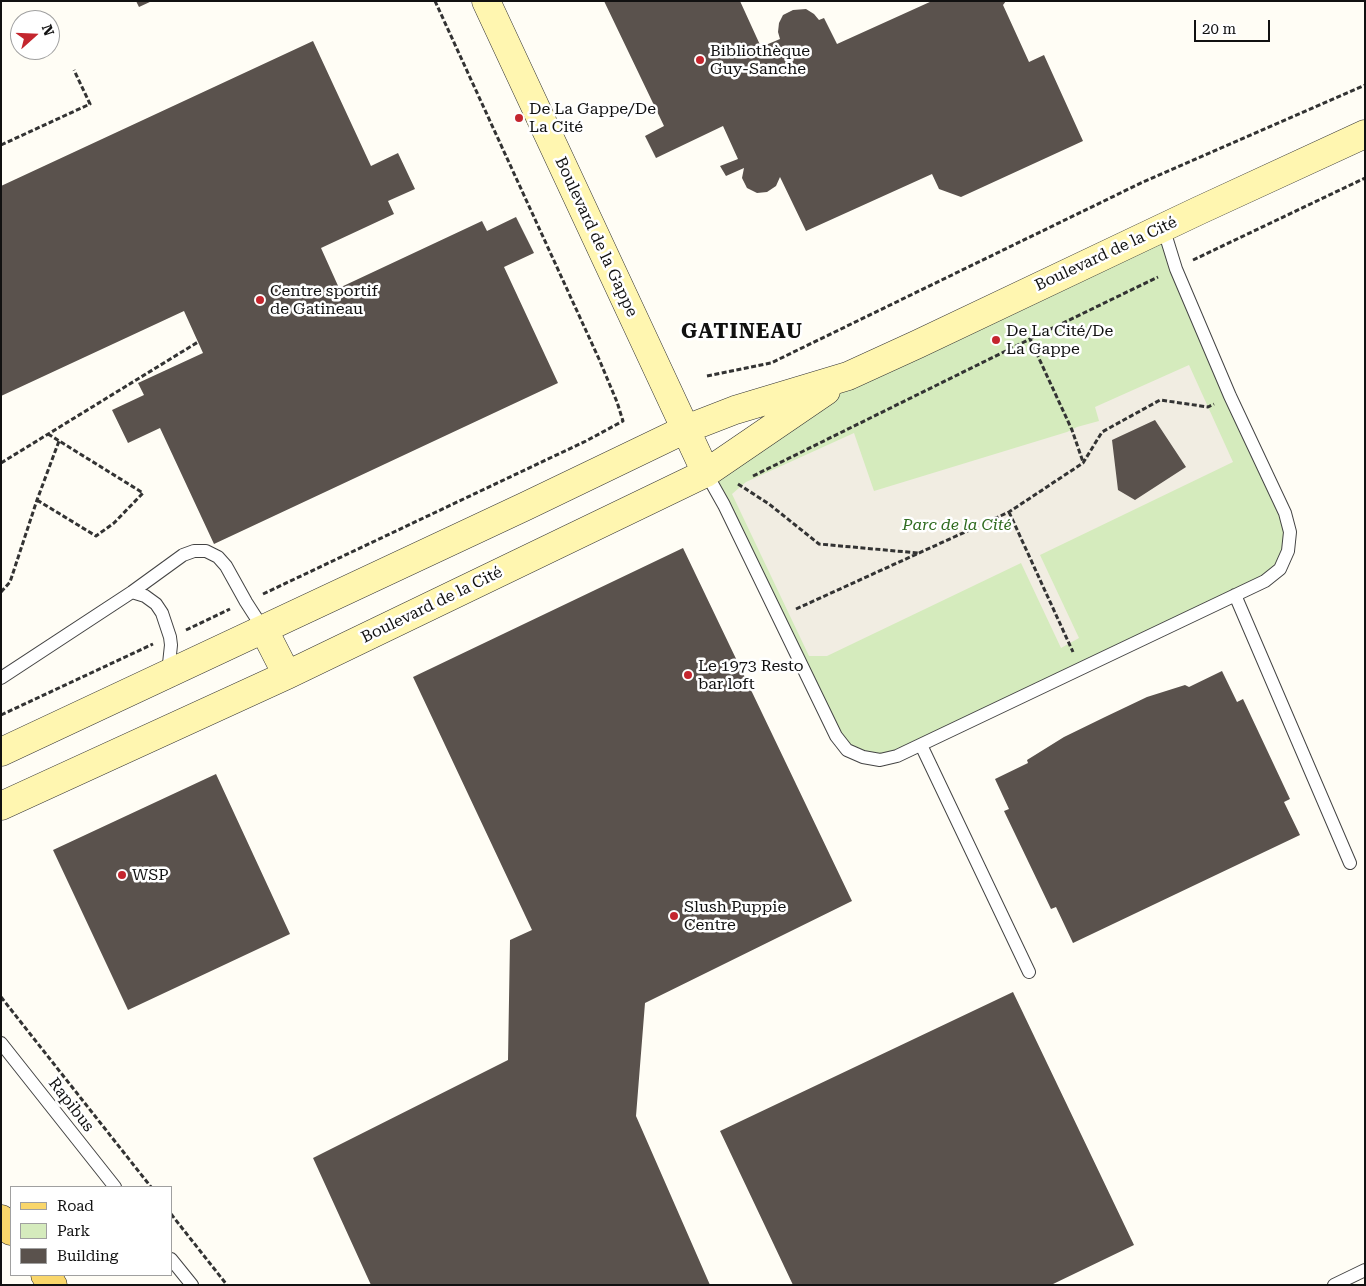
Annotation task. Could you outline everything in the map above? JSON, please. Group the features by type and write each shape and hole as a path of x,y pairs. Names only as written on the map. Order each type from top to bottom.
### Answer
{"main road":[{"path":"1,1219 10,1231"}],"street":[{"name":"Boulevard de la Gappe","path":"486,1 706,472"},
{"name":"Boulevard de la Cité","path":"1,752 264,630 686,429 735,410 848,376 1365,134"},
{"name":"Boulevard de la Cité","path":"1,806 287,675 706,472 848,376"},
{"path":"264,630 287,675"}],"lane":[{"path":"706,472 724,505 836,736 847,750 863,757 880,760 897,756 1265,581 1280,568 1288,551 1290,532 1285,513 1230,396 1176,269 1163,227"},
{"path":"1,678 132,592 183,555 194,550 206,551 218,557 226,566 264,630"},
{"path":"132,592 145,596 156,604 162,613 171,645 168,674"},
{"path":"1235,595 1350,863"},
{"path":"921,745 1029,972"},
{"name":"Rapibus","path":"1,1042 114,1186"},
{"path":"172,1260 192,1285"},
{"path":"1334,1285 1365,1270"}],"path":[{"path":"1,715 246,602 577,445 623,421 599,359 435,1"},
{"path":"1,145 90,104 74,70"},
{"path":"707,376 771,363 1142,182 1365,84"},
{"path":"919,553 819,544 769,504 736,484 1030,339 1365,178"},
{"path":"1030,339 1072,430 1083,463"},
{"path":"1,463 198,342"},
{"path":"778,617 1009,512 1083,463 1102,432 1160,400 1208,407 1230,396"},
{"path":"38,500 96,536 114,523 143,493 48,434"},
{"path":"1,592 10,582 60,441"},
{"path":"1009,512 1081,668"},
{"path":"1,997 150,1186"},
{"path":"172,1215 227,1285"}],"green space":[{"name":"Parc de la Cité","path":"1163,227 1290,532 1280,569 897,756 847,750 706,473 848,376"}],"shaded area":[{"path":"1189,365 1233,462 1040,555 1079,638 1061,648 1021,563 827,656 809,656 732,494 746,482 854,433 874,491 1099,421 1095,407"}],"building":[{"path":"136,1 152,1 139,7"},
{"path":"604,1 740,1 761,47 780,39 778,32 779,23 783,15 793,10 806,9 819,20 824,18 837,44 932,1 1006,1 1003,5 1029,62 1044,55 1083,141 961,197 939,189 932,174 806,231 780,177 776,186 767,192 757,193 747,188 742,178 744,168 726,176 720,166 738,159 723,126 656,158 645,136 664,126"},
{"name":"Centre sportif de Gatineau","path":"313,41 371,166 398,153 415,189 388,201 394,214 321,248 339,288 482,221 487,231 516,217 534,253 504,267 558,383 214,544 160,428 128,443 112,410 144,395 138,383 203,353 184,311 1,396 1,186"},
{"path":"1155,420 1186,467 1135,500 1118,490 1112,440"},
{"name":"Slush Puppie Centre","path":"683,548 852,901 645,1003 636,1116 710,1285 371,1285 313,1158 508,1060 510,940 532,930 413,677"},
{"path":"1222,671 1237,702 1243,699 1290,799 1284,802 1300,835 1073,943 1056,907 1051,909 1004,811 1009,809 995,779 1028,763 1027,760 1064,737 1147,697 1185,685 1189,687"},
{"path":"216,774 290,934 128,1010 53,850"},
{"path":"1013,992 1134,1245 1051,1285 793,1285 720,1131"}],"place":[{"name":"Bibliothèque Guy-Sanche","path":"700,60"},
{"name":"De La Gappe/De La Cité","path":"519,118"},
{"name":"Centre sportif de Gatineau","path":"260,300"},
{"name":"De La Cité/De La Gappe","path":"996,340"},
{"name":"Le 1973 Resto bar loft","path":"688,675"},
{"name":"WSP","path":"122,875"},
{"name":"Slush Puppie Centre","path":"674,916"}],"district":[{"name":"GATINEAU","path":"742,332"}]}
